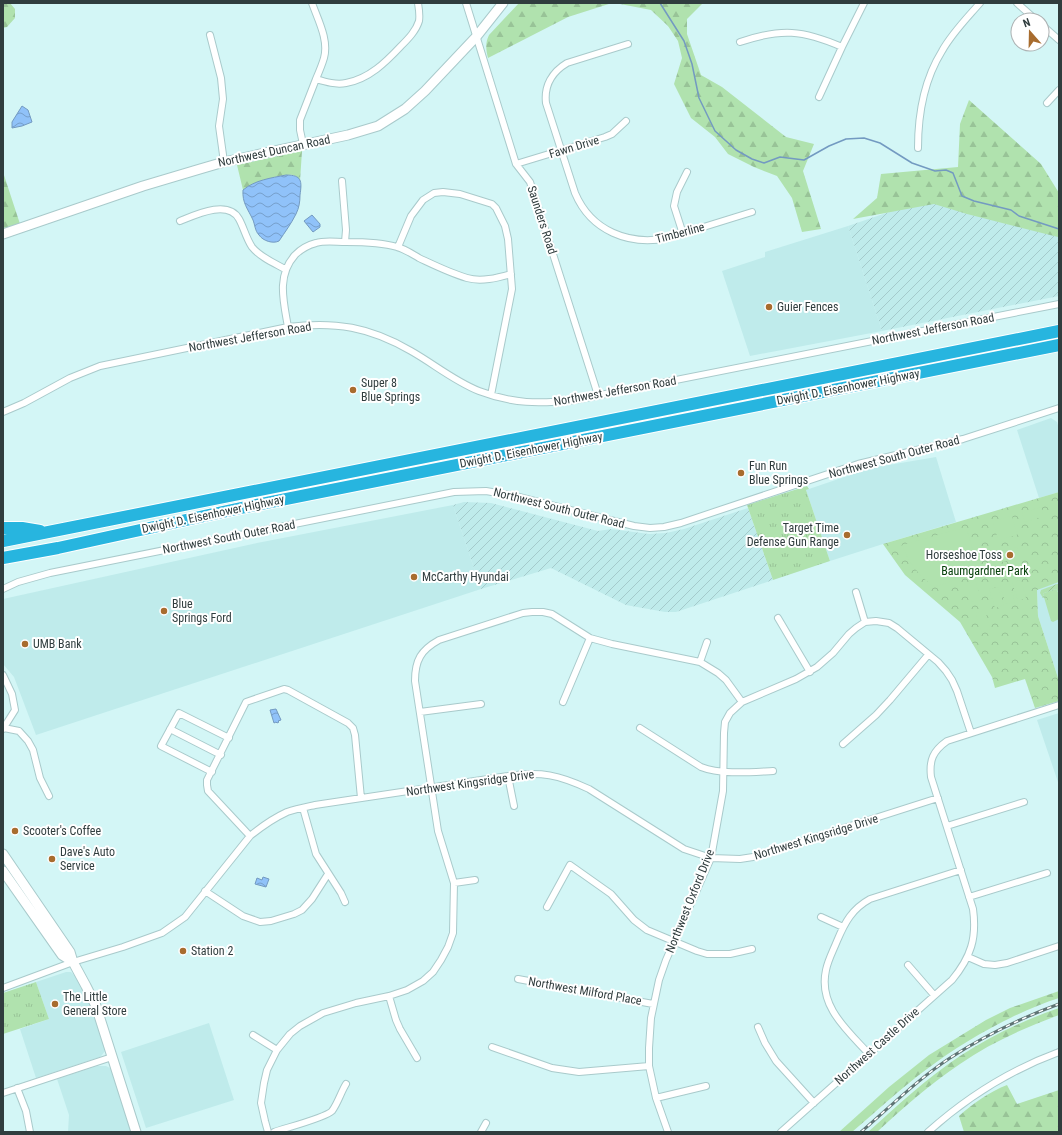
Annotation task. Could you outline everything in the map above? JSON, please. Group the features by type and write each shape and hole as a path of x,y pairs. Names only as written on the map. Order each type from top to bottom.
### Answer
{"highway":[{"name":"Dwight D. Eisenhower Highway","path":"3,541 1059,331"},
{"name":"Dwight D. Eisenhower Highway","path":"3,558 58,548 241,508 1059,345"},
{"path":"3,528 22,528 47,532"},
{"path":"3,566 58,548"}],"street":[{"path":"303,144 300,130 300,120 324,58 325,50 324,37 312,3"},
{"path":"316,79 329,83 345,83 363,78 379,68 415,30 419,21 418,3"},
{"name":"Saunders Road","path":"466,3 516,164 530,182 598,395"},
{"name":"Northwest Duncan Road","path":"3,234 143,186 224,162 348,135 378,126 405,109 425,91 476,37 503,3"},
{"path":"819,97 864,3"},
{"path":"918,148 920,112 933,66 958,28 980,3"},
{"path":"1017,3 1027,12"},
{"path":"1050,32 1059,40"},
{"path":"740,42 765,34 799,33 821,38 842,47"},
{"path":"210,35 221,78 223,98 219,126 224,162"},
{"name":"Timberline","path":"628,44 567,63 559,68 550,80 545,96 561,150 579,201 584,210 600,225 611,232 635,240 656,241 752,212"},
{"path":"1048,103 1059,90"},
{"name":"Fawn Drive","path":"516,164 612,134 626,121"},
{"path":"683,234 674,206 676,192 687,172"},
{"path":"342,180 346,230 345,242"},
{"path":"398,247 410,216 423,200 434,192 460,194 492,204 496,208 505,226 508,238 512,289 491,395"},
{"path":"180,220 217,209 230,210 234,212 239,219 253,248 268,260 285,269"},
{"path":"288,327 283,294 285,269 291,259 310,244 323,242 345,242 398,247 432,264 466,278 478,280 511,274"},
{"name":"Northwest Jefferson Road","path":"3,412 24,403 70,378 100,366 288,327 306,325 343,326 374,333 412,351 448,375 478,391 510,400 529,403 552,403 575,400 1059,304"},
{"path":"1058,408 1059,416"},
{"name":"Northwest South Outer Road","path":"3,589 18,582 50,573 454,492 486,491 515,496 634,526 650,528 664,527 694,519 858,464 963,439 1058,408"},
{"path":"856,592 865,622 876,621 889,623 938,662 952,680 971,733"},
{"path":"268,1132 261,1103 267,1070 277,1050 290,1034 300,1026 323,1013 407,990 423,981 433,972 442,960 448,948 453,933 454,883 438,832 415,681 417,663 421,654 431,644 439,640 523,613 543,612 552,614 590,638 700,662 718,672 726,680 742,702"},
{"path":"778,618 810,672"},
{"name":"Northwest Oxford Drive","path":"666,1131 656,1098 649,1066 649,1032 653,1004 659,980 674,942 711,858 722,802 725,722 730,713 742,702 796,679 817,667 833,653 852,631 865,622"},
{"path":"563,702 590,638"},
{"path":"700,662 707,642"},
{"path":"843,744 876,715 928,655"},
{"path":"3,675 12,694 15,710 4,729 19,731 28,741 33,750 40,778 49,796"},
{"path":"250,836 208,790 207,785 207,780 246,702 284,689 348,722 353,728 355,735 361,798"},
{"path":"420,712 481,704"},
{"path":"869,1054 836,1018 828,1000 825,990 828,961 842,927 853,911 861,904 870,899 961,870 931,777 931,760 935,751 947,741 1059,705"},
{"path":"212,772 161,746 179,713 229,738"},
{"path":"640,728 701,767 709,770 723,772 774,771"},
{"path":"170,729 220,754"},
{"name":"Northwest Kingsridge Drive","path":"3,988 73,962 123,948 162,933 185,917 250,836 259,828 288,812 315,805 508,776 539,774 572,781 589,789 684,849 711,858 740,859 753,857 938,798"},
{"path":"508,776 514,806"},
{"path":"947,826 1024,802"},
{"path":"303,808 316,854 341,893 344,902"},
{"path":"3,854 70,952 73,962 92,998 136,1132"},
{"path":"547,907 570,866 611,894 634,920 647,930 696,951 707,954 730,954 752,949"},
{"name":"Northwest Castle Drive","path":"781,1132 952,980 961,969 973,944 975,930 973,909 961,870"},
{"path":"3,871 62,955 73,962"},
{"path":"969,896 1047,873"},
{"path":"205,891 243,916 260,922 271,921 302,910 312,899 328,874"},
{"path":"454,883 475,880"},
{"path":"821,917 842,927"},
{"path":"968,957 984,964 995,965 1007,963 1059,946"},
{"path":"908,965 934,995"},
{"name":"Northwest Milford Place","path":"518,979 653,1004"},
{"path":"389,996 400,1029 417,1058"},
{"path":"758,1027 765,1043 776,1061 814,1103"},
{"path":"253,1036 277,1050"},
{"path":"492,1047 552,1068 579,1072 649,1066"},
{"path":"928,1132 945,1117 986,1087 1026,1066 1059,1052"},
{"path":"3,1093 112,1057"},
{"path":"274,1132 322,1117 331,1112 346,1084"},
{"path":"656,1098 706,1086"},
{"path":"17,1088 26,1112 30,1132"},
{"path":"481,1132 486,1123"}],"shaded area":[{"path":"997,175 1059,235 1059,296 882,331 848,226"},
{"path":"848,226 882,331 750,356 722,271 765,257 765,252"},
{"path":"1051,418 1057,422 1059,429 1059,492 1039,498 1017,430"},
{"path":"936,457 956,522 830,561 806,490 871,468"},
{"path":"464,502 491,503 598,531 611,529 649,534 666,533 684,529 748,508 773,580 676,612 665,612 626,605 551,568 481,589 453,505"},
{"path":"453,505 481,589 36,735 14,677 3,664 3,599 257,543"},
{"path":"1059,582 1059,681 1038,616 1037,589"},
{"path":"1059,713 1059,785 1037,720"},
{"path":"66,972 71,972 75,976 85,993 96,1018 105,1051 100,1057 36,1078 20,1029 49,1019 36,982"},
{"path":"209,1023 234,1100 146,1128 121,1052"},
{"path":"97,1066 106,1066 112,1071 134,1132 68,1132 69,1115 57,1079"}],"green space":[{"path":"3,3 10,3 15,9 15,18 7,27 3,28"},
{"path":"519,3 612,3 568,17 488,58 486,46 489,35"},
{"path":"615,3 703,3 687,19 687,34 701,75 722,87 786,137 814,144 803,171 821,229 802,232 792,198 777,176 754,167 728,154 715,137 691,118 674,84 682,58 678,41 668,26 651,10"},
{"path":"969,100 1041,164 1059,193 1058,237 934,204 853,219 877,198 881,174 958,167 960,124"},
{"path":"302,151 300,181 293,175 275,177 247,187 243,190 237,165"},
{"path":"3,172 20,224 3,229"},
{"path":"807,486 809,489 806,490 830,561 773,580 747,505"},
{"name":"Baumgardner Park","path":"1059,492 1059,582 1037,590 1038,616 1059,681 1059,701 1035,708 1025,679 995,688 992,677 960,622 905,575 883,544"},
{"name":"Horseshoe Toss","path":"1041,507 1044,516 1025,522 1022,513"},
{"path":"1012,516 1017,535 998,540 993,521"},
{"path":"963,528 967,530 979,572 934,587 915,568 907,557 902,545"},
{"name":"Horseshoe Toss","path":"1017,547 1020,557 1003,562 1000,552"},
{"path":"1021,580 1026,598 1018,601 1012,582"},
{"path":"976,581 981,600 972,602 967,584"},
{"path":"1009,583 1015,602 1006,604 1000,586"},
{"path":"1059,584 1059,593 1056,589 1044,593 1043,598 1040,593 1041,590"},
{"path":"998,587 1004,605 995,608 989,589"},
{"path":"1056,589 1060,599 1059,619 1053,622 1051,621 1043,594"},
{"path":"1056,595 1059,605 1059,614 1053,616 1047,597"},
{"path":"985,610 990,629 981,632 976,613"},
{"path":"36,982 49,1019 3,1034 3,993"},
{"path":"1059,991 1059,998 1025,1011 990,1028 941,1058 852,1132 839,1132 889,1087 929,1055 986,1020 1010,1008"},
{"path":"1059,1008 1059,1015 1008,1036 971,1056 927,1088 877,1132 868,1132 924,1083 960,1056 1008,1029"},
{"path":"1007,1085 1017,1104 1059,1090 1059,1132 964,1132 959,1116 982,1098"}],"water":[{"path":"22,106 28,110 32,122 12,128 12,122"},
{"path":"286,175 295,176 300,180 301,186 299,207 279,241 268,241 263,239 257,232 244,202 243,190 269,178"},
{"path":"312,215 320,224 320,227 313,232 304,221"},
{"path":"276,709 281,720 274,723 270,710"},
{"path":"263,877 269,879 266,887 255,884 257,878 262,880"}],"waterway":[{"path":"660,3 684,41 692,64 699,98 715,131 736,150 752,159 764,163 780,157 804,160 829,146 846,139 864,138 880,143 912,163 935,171 946,170 953,173 962,196 974,201 1011,210 1019,216 1059,229"}],"railway":[{"path":"861,1132 915,1084 950,1058 1003,1028 1059,1004"}],"place":[{"name":"Guier Fences","path":"769,307"},
{"name":"Super 8 Blue Springs","path":"353,390"},
{"name":"Fun Run Blue Springs","path":"741,473"},
{"name":"Target Time Defense Gun Range","path":"847,535"},
{"name":"Horseshoe Toss","path":"1010,555"},
{"name":"McCarthy Hyundai","path":"414,577"},
{"name":"Blue Springs Ford","path":"164,611"},
{"name":"UMB Bank","path":"25,644"},
{"name":"Scooter's Coffee","path":"15,831"},
{"name":"Dave's Auto Service","path":"52,859"},
{"name":"Station 2","path":"183,951"},
{"name":"The Little General Store","path":"55,1004"}]}
